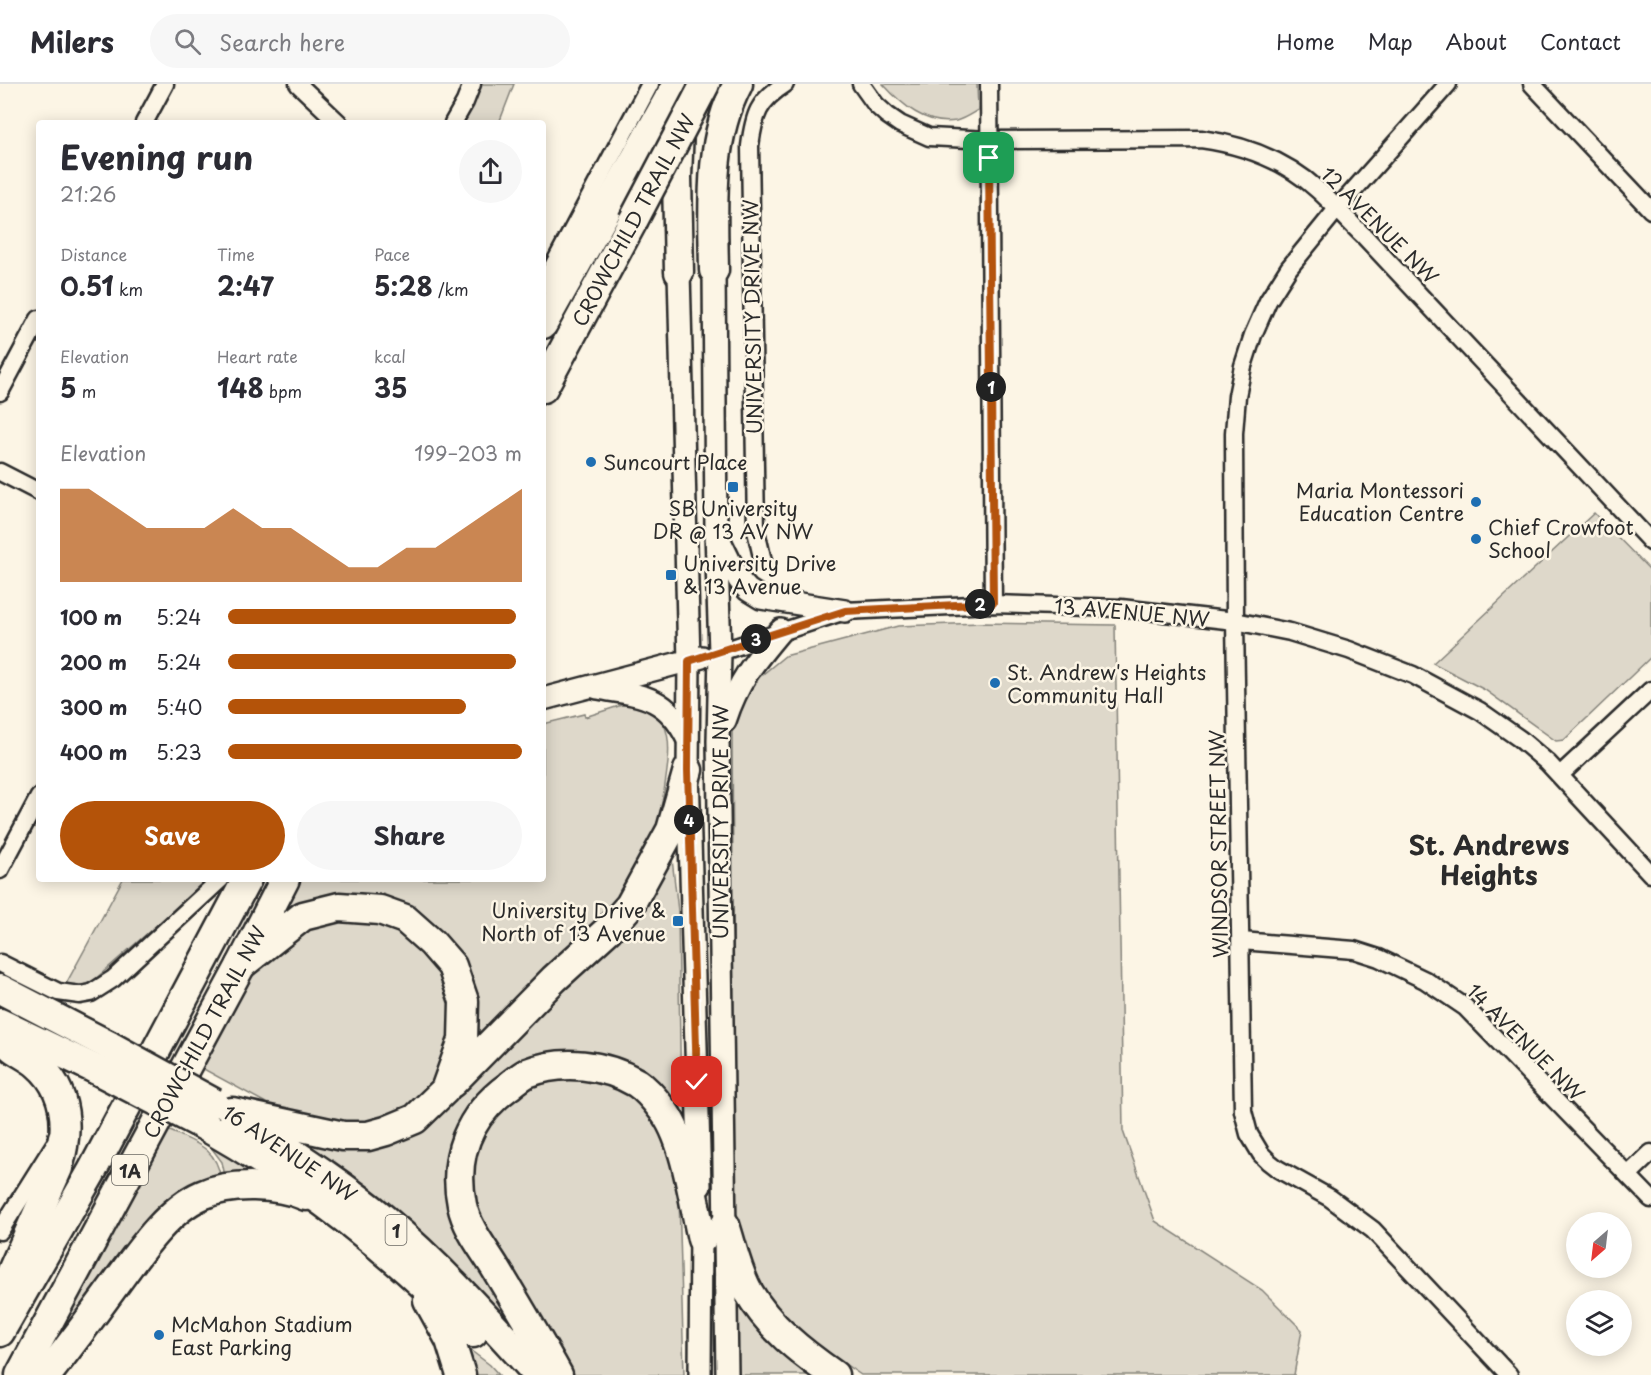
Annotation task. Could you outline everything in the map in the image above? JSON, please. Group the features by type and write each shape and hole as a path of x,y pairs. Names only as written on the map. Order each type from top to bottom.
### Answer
{"highway":[{"name":"CROWCHILD TRAIL NW","path":"546,319 677,84"},
{"path":"679,272 677,177 681,98 684,84"},
{"name":"CROWCHILD TRAIL NW","path":"546,382 705,84"},
{"path":"714,270 712,199 720,132 729,100 738,84"},
{"path":"216,1113 343,1136 368,1136 415,1119 554,979 585,953 630,905 671,830 688,770"},
{"name":"CROWCHILD TRAIL NW","path":"0,1332 91,1173 245,882"},
{"name":"CROWCHILD TRAIL NW","path":"20,1375 283,882"},
{"path":"241,965 303,916 339,907 380,910 405,919 432,943 452,966 464,1001 464,1040 445,1090"},
{"name":"16 AVENUE NW","path":"0,989 103,1058"},
{"name":"16 AVENUE NW","path":"0,1023 103,1058 216,1113 326,1175 383,1218 454,1285 538,1375"},
{"path":"0,1035 13,1048 38,1064 56,1085 63,1103 65,1130 64,1146 58,1168 0,1298"},
{"path":"558,1375 471,1229 462,1206 460,1161 463,1144 472,1124 492,1098 526,1073 557,1066 586,1065 605,1070 638,1084 663,1110 679,1138 713,1232 763,1314 800,1351 834,1375"},
{"name":"16 AVENUE NW","path":"216,1113 264,1161 330,1206 414,1274 513,1375"},
{"path":"47,1375 150,1239 181,1208 202,1195 240,1186 265,1188 298,1193 330,1206"},
{"path":"414,1274 450,1340 461,1375"}],"street":[{"path":"146,120 165,84"},
{"path":"298,84 336,120"},
{"path":"455,120 472,84"},
{"path":"546,279 650,84"},
{"name":"UNIVERSITY DRIVE NW","path":"763,561 756,531 750,146 753,123 764,100 785,84"},
{"name":"12 AVENUE NW","path":"861,84 876,105 887,115 914,132 929,137 989,140 1182,139 1219,142 1256,152 1289,169 1319,190 1651,542"},
{"path":"989,84 993,603"},
{"name":"WINDSOR STREET NW","path":"1448,84 1337,209 1289,268 1268,301 1253,335 1236,396 1233,433 1243,1111 1245,1123 1254,1144 1269,1162 1330,1198 1373,1230 1509,1375"},
{"path":"1532,84 1651,210"},
{"name":"UNIVERSITY DRIVE NW","path":"700,1375 713,1232 720,652 716,532 714,270"},
{"name":"UNIVERSITY DRIVE NW","path":"679,272 689,661 688,770 713,1232 727,1375"},
{"path":"0,392 36,325"},
{"path":"0,472 36,490"},
{"path":"716,532 739,580 748,590 761,598 845,611"},
{"name":"13 AVENUE NW","path":"546,698 720,652 780,630 807,624 845,611 993,603 1121,608 1235,621 1290,632 1342,647 1413,675 1480,711 1520,739 1560,775 1651,874"},
{"path":"718,741 733,695 748,669 780,630"},
{"path":"590,687 641,696 663,705 681,724 688,740"},
{"path":"1560,775 1651,690"},
{"path":"0,870 36,803"},
{"path":"0,963 58,992 80,995 90,993 112,979 218,882"},
{"name":"14 AVENUE NW","path":"1241,941 1354,950 1379,958 1425,980 1465,1007 1651,1198"},
{"path":"0,1231 56,1142 63,1103"},
{"path":"1629,1174 1651,1154"}],"shaded area":[{"path":"481,84 514,84 500,120 465,120"},
{"path":"883,84 977,84 978,110 956,121 935,120 915,112"},
{"path":"1594,513 1651,571 1651,657 1564,740 1556,741 1485,690 1433,663"},
{"path":"981,623 1115,625 1123,1131 1155,1221 1262,1290 1302,1330 1294,1375 861,1375 791,1327 767,1302 735,1230 732,720 757,679 785,656 898,626"},
{"path":"633,704 644,707 659,717 667,732 669,751 662,801 653,839 643,864 588,935 474,1050 479,1027 476,1006 424,918 282,911 296,882 546,882 546,723 584,714 585,717 622,705"},
{"path":"669,857 672,859 678,911 681,1113 543,1061 453,1156 519,1333 296,1139 388,1144"},
{"path":"121,882 206,882 93,981 81,986 66,984"},
{"path":"373,916 430,950 457,1006 444,1072 408,1110 353,1128 277,1109 198,1066 248,975 303,924"},
{"path":"542,1077 613,1081 661,1121 679,1196 684,1375 570,1375 476,1225 466,1188 482,1124"},
{"path":"168,1130 209,1152 221,1179 37,1368"},
{"path":"210,1146 255,1172 225,1176 222,1162"},
{"path":"732,1276 819,1375 733,1375"},
{"path":"466,1347 490,1365 499,1375 467,1375"}],"place":[{"name":"Suncourt Place","path":"591,462"},
{"name":"SB University DR @ 13 AV NW","path":"733,487"},
{"name":"Maria Montessori Education Centre","path":"1476,502"},
{"name":"Chief Crowfoot School","path":"1476,539"},
{"name":"University Drive & 13 Avenue","path":"671,575"},
{"name":"St. Andrew's Heights Community Hall","path":"995,683"},
{"name":"University Drive & North of 13 Avenue","path":"678,921"},
{"name":"McMahon Stadium East Parking","path":"159,1335"}],"district":[{"name":"St. Andrews Heights","path":"1489,859"}],"route":[{"path":"697,1082 688,770 689,661 845,611 993,603 989,158"}]}
